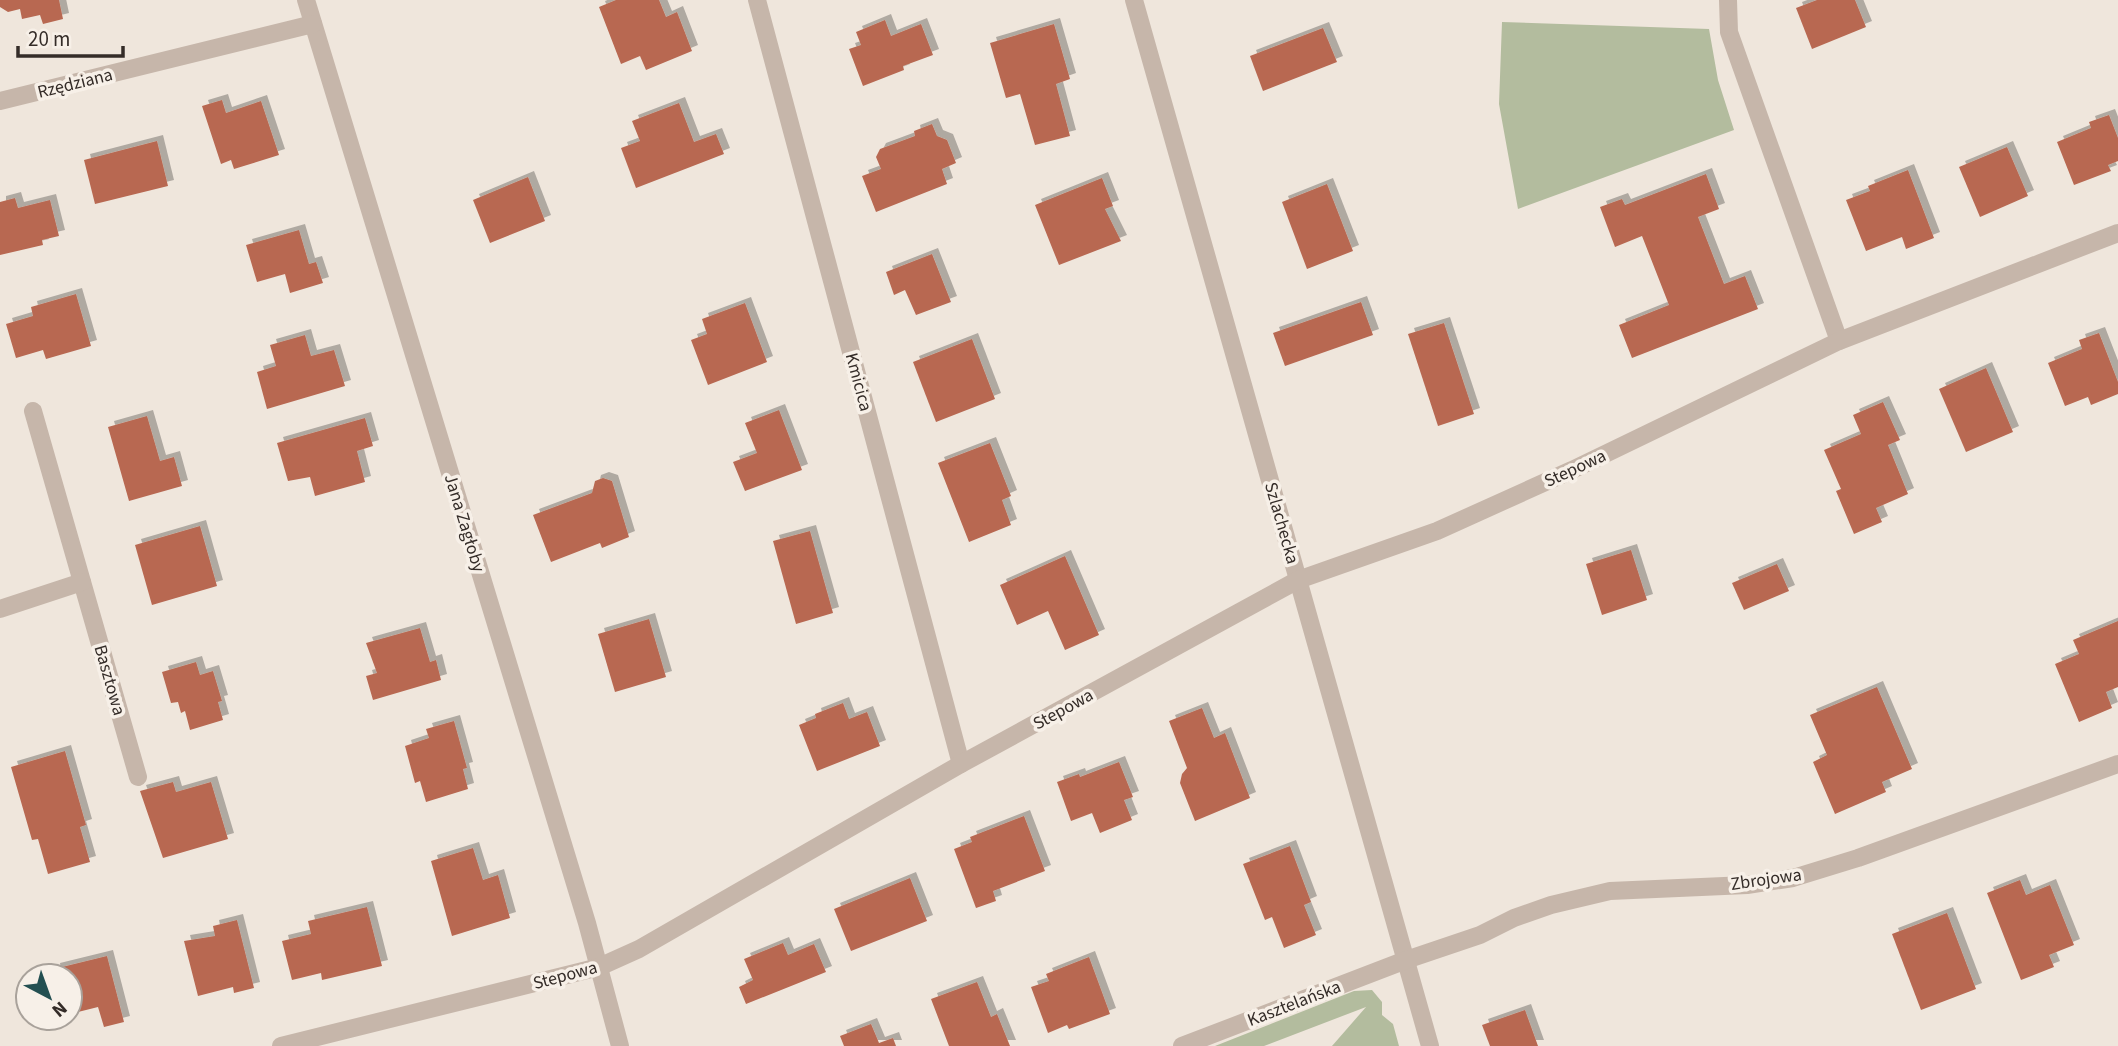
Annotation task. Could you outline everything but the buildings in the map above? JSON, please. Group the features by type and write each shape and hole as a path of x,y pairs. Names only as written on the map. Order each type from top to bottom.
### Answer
{"street":[{"name":"Jana Zagłoby","path":"306,0 599,967 620,1046"},
{"name":"Kmicica","path":"757,0 961,764"},
{"name":"Szlachecka","path":"1134,0 1430,1046"},
{"path":"1728,0 1729,33 1839,341"},
{"name":"Rzędziana","path":"0,101 313,24"},
{"name":"Stepowa","path":"281,1046 599,967 639,948 961,764 1298,580 1450,525 1572,470 1839,341 2118,233"},
{"name":"Basztowa","path":"33,411 138,777"},
{"path":"0,608 82,582"},
{"name":"Zbrojowa","path":"1406,960 1479,935 1551,905 1609,891 1747,885 1793,878 1858,858 2118,764"},
{"name":"Kasztelańska","path":"1182,1046 1406,960"}],"green space":[{"path":"1502,22 1709,29 1718,80 1734,130 1518,209 1499,104"},
{"path":"1372,990 1382,1002 1382,1015 1393,1024 1399,1046 1332,1046 1366,1007 1264,1046 1215,1046 1354,991"}]}
